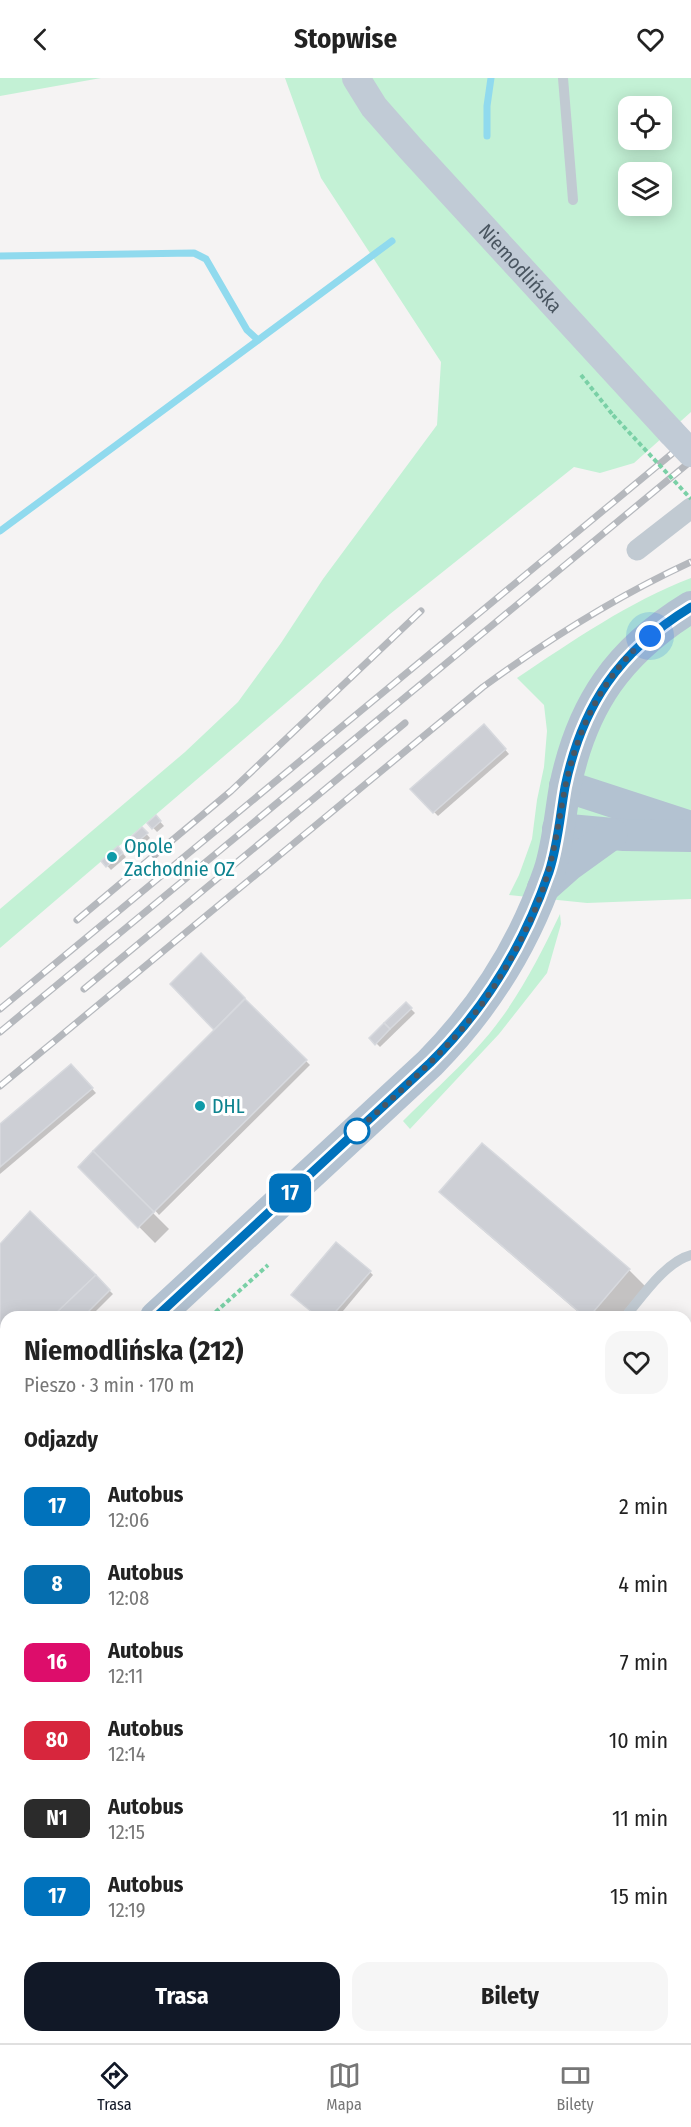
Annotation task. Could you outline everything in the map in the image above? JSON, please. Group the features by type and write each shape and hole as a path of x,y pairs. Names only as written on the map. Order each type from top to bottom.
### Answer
{"main road":[{"name":"Niemodlińska","path":"356,78 374,106 411,149 691,453"},
{"path":"162,1311 448,1044 483,1003 505,970 531,919 543,889 550,869 574,750 587,716 609,680 639,645 661,627 691,608"},
{"path":"566,786 691,827"},
{"path":"558,829 612,834 691,836"},
{"path":"543,889 569,865 612,834"}],"street":[{"path":"637,550 691,508"}],"lane":[{"path":"563,78 573,200"},
{"path":"630,1311 664,1272 684,1257 691,1255"}],"path":[{"path":"613,415 691,499"},
{"path":"217,1311 268,1265"}],"green space":[{"path":"0,78 101,78 0,96"},
{"path":"285,78 691,78 691,412 634,463 600,473 574,467 390,614 0,948 0,909 185,752 238,702 281,643 323,579 437,425 441,362 321,178"},
{"path":"691,578 691,899 587,903 509,895 532,839 544,767 547,731 544,705 517,678 623,610"},
{"path":"560,914 561,924 547,973 499,1034 410,1129 403,1121 466,1059 501,1019 533,968"}],"building":[{"path":"484,724 506,749 433,813 410,789"},
{"name":"Opole Zachodnie OZ","path":"156,815 161,821 152,829 147,823"},
{"name":"Opole Zachodnie OZ","path":"142,827 148,833 130,848 125,842"},
{"name":"Opole Zachodnie OZ","path":"118,846 123,853 106,867 101,861"},
{"path":"201,953 245,998 214,1030 170,984"},
{"name":"DHL","path":"245,999 307,1060 154,1212 93,1151"},
{"path":"406,1002 412,1008 390,1029 384,1023"},
{"path":"384,1023 390,1029 375,1045 369,1038"},
{"path":"71,1064 93,1088 0,1167 0,1124"},
{"path":"482,1143 630,1269 594,1311 578,1311 439,1192"},
{"path":"93,1151 154,1212 138,1228 78,1167"},
{"path":"30,1211 96,1275 58,1311 0,1311 0,1244"},
{"path":"336,1242 371,1271 336,1311 311,1311 291,1295"},
{"path":"96,1275 110,1290 89,1311 58,1311"}],"waterway":[{"path":"487,136 487,106 491,78"},
{"path":"0,531 392,241"},
{"path":"0,256 194,253 206,259 247,330 258,340"}],"railway":[{"path":"0,1009 691,438"},
{"path":"0,1032 691,461"},
{"path":"0,1086 483,687 584,619 691,562"},
{"path":"77,920 231,791 421,611"},
{"path":"84,989 405,723"}],"bus line":[{"name":"17","path":"162,1311 430,1063 483,1003 505,970 536,909 550,869 574,750 587,716 609,680 639,645 691,607"}],"place":[{"name":"Opole Zachodnie OZ","path":"112,857"},
{"name":"DHL","path":"200,1106"}],"route":[{"path":"357,1131 351,1136 430,1063 465,1026 505,970 536,909 550,869 574,750 587,716 609,680 639,645 650,636"}]}
